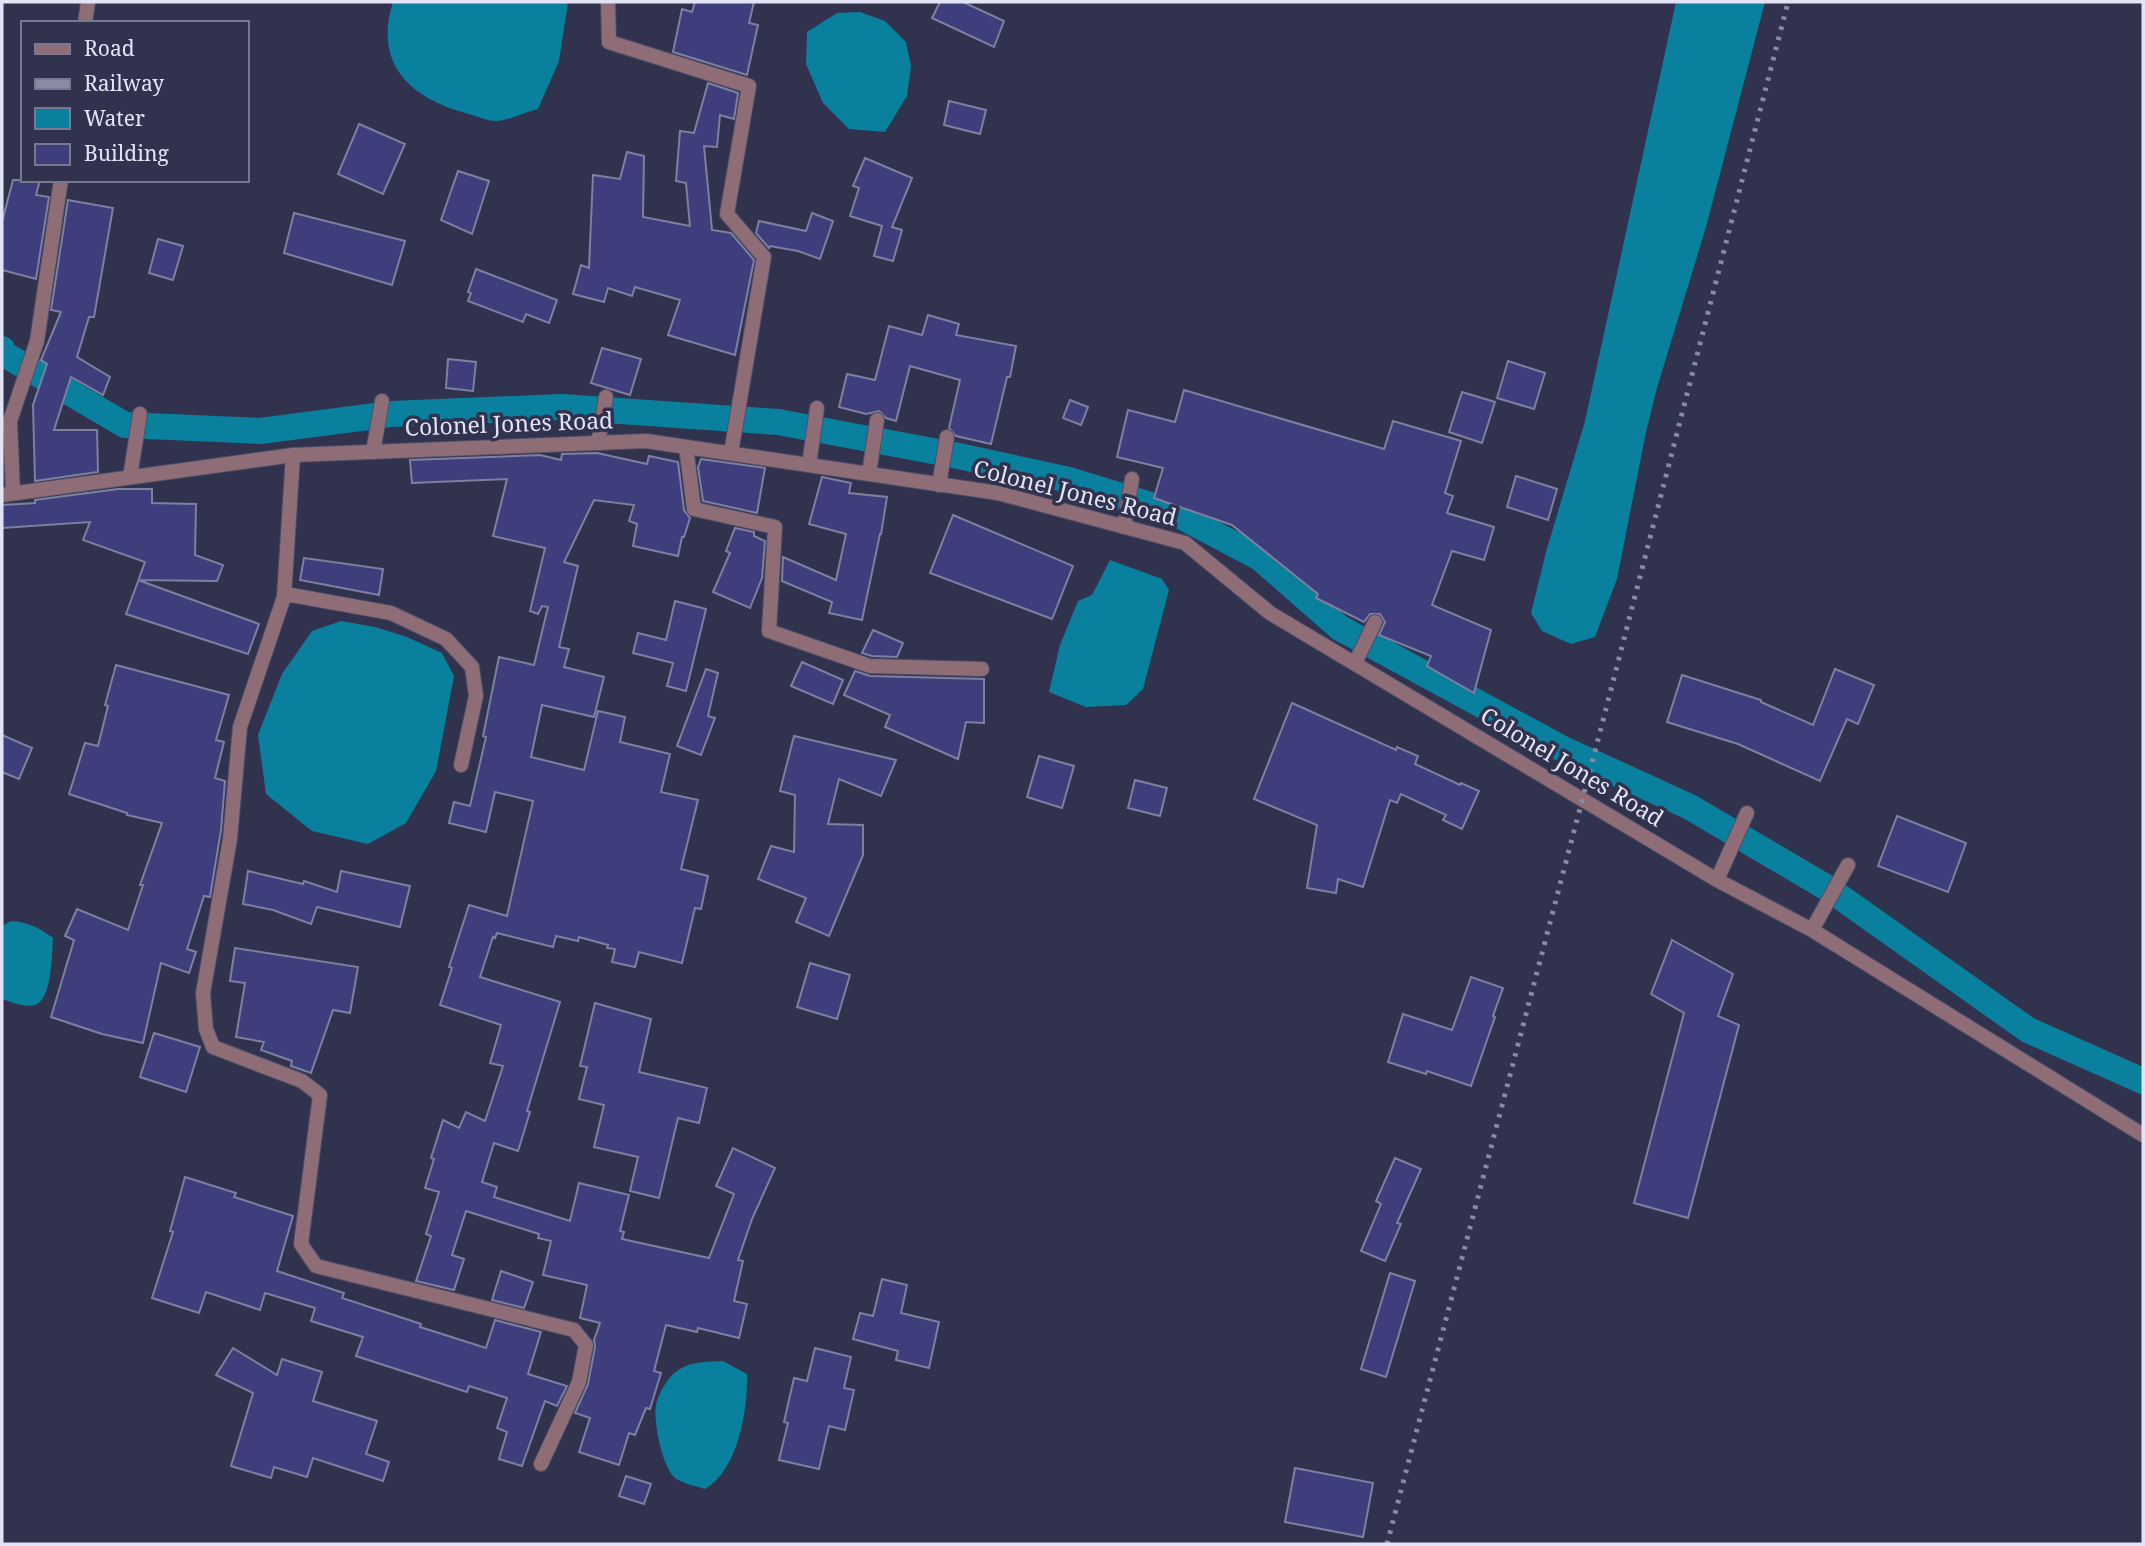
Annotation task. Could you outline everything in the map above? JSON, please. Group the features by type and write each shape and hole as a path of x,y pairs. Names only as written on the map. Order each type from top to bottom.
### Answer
{"street":[{"path":"85,21 88,2"},
{"path":"608,2 609,42 749,86 727,214 764,257 732,448"},
{"path":"7,494 10,421 37,341 61,182"},
{"path":"598,442 606,397"},
{"path":"374,448 382,401"},
{"path":"810,458 817,408"},
{"path":"131,477 140,414"},
{"path":"869,469 877,420"},
{"path":"939,481 947,437"},
{"name":"Colonel Jones Road","path":"7,494 293,455 374,448 646,441 810,458 939,481 1125,525 1185,543 1270,613 1717,880 1812,930 2143,1135"},
{"path":"686,447 694,509 775,527 769,631 870,666 982,669"},
{"path":"293,455 284,597 240,727 230,839 203,993 206,1029 213,1047 302,1081 320,1095 301,1244 316,1265 574,1330 586,1345 579,1382 541,1464"},
{"path":"1125,525 1132,479"},
{"path":"284,597 291,595 391,613 446,639 472,667 476,696 461,765"},
{"path":"1355,663 1376,622"},
{"path":"1717,880 1747,813"},
{"path":"1812,930 1848,865"}],"water":[{"path":"393,2 568,2 559,61 538,109 506,120 493,121 448,107 414,89 393,61 388,44 388,24"},
{"path":"1676,2 1765,2 1706,227 1657,388 1617,579 1595,637 1571,644 1542,631 1531,613 1585,421"},
{"path":"860,12 885,21 906,42 911,66 907,96 885,132 849,129 823,103 806,64 807,32 837,13"},
{"path":"1110,560 1162,579 1169,590 1143,689 1126,705 1086,707 1049,692 1060,645 1078,601 1092,595"},
{"path":"341,621 375,627 407,637 442,653 454,676 436,771 406,823 368,844 312,831 266,794 258,735 282,674 312,631"},
{"path":"11,921 34,926 53,938 48,986 41,1001 35,1005 23,1005 2,999 2,926"},
{"path":"723,1361 747,1374 746,1404 733,1454 726,1468 705,1489 682,1482 670,1472 660,1443 656,1405 665,1384 680,1369 695,1363"}],"building":[{"path":"695,2 754,2 749,23 758,25 747,75 673,52 682,9 692,12"},
{"path":"940,2 963,2 1004,21 994,47 932,18"},
{"path":"708,83 738,93 734,119 720,115 717,147 704,146 712,230 731,233 754,260 735,355 668,335 680,300 635,287 632,296 608,288 604,302 573,294 581,265 589,268 593,175 620,179 627,152 644,156 643,217 690,226 686,183 676,181 680,131 694,133"},
{"path":"949,101 986,110 980,134 944,125"},
{"path":"359,124 405,144 383,194 338,174"},
{"path":"865,158 912,178 892,227 902,230 893,261 874,256 882,226 850,216 859,188 853,186"},
{"path":"458,171 489,181 472,234 441,220"},
{"path":"13,180 39,182 36,195 49,197 36,279 2,270 2,222"},
{"path":"68,200 113,208 94,317 89,317 77,357 110,377 103,395 71,377 54,430 97,430 98,472 35,481 33,405 47,364 41,360 61,312 51,310"},
{"path":"294,213 405,241 392,285 284,253"},
{"path":"812,213 833,221 820,259 798,251 769,248 756,233 759,221 806,231"},
{"path":"158,239 183,246 173,280 149,273"},
{"path":"476,269 557,300 549,323 526,314 523,322 468,301 471,293 468,292"},
{"path":"928,315 959,324 956,335 1016,346 991,444 956,436 949,428 960,380 910,366 896,421 886,418 879,411 866,414 839,407 847,374 875,380 889,326 922,335"},
{"path":"602,348 641,359 630,395 591,383"},
{"path":"448,359 476,362 473,391 446,388"},
{"path":"1508,361 1545,373 1534,409 1497,398"},
{"path":"1184,390 1384,449 1393,421 1461,441 1445,493 1453,496 1447,513 1494,527 1484,560 1452,551 1432,605 1491,630 1474,693 1427,666 1431,656 1379,635 1385,622 1380,614 1370,614 1364,622 1316,598 1318,594 1232,525 1154,498 1163,468 1117,457 1128,410 1175,422"},
{"path":"1462,392 1495,402 1482,443 1449,432"},
{"path":"1070,400 1088,407 1081,425 1063,418"},
{"path":"597,453 647,464 649,456 678,462 684,510 690,518 678,556 633,546 637,524 629,521 634,505 594,500 564,562 578,566 559,647 569,649 564,667 604,677 594,717 542,705 531,757 584,770 598,711 625,717 620,742 670,754 661,792 698,800 681,869 708,876 701,909 695,908 682,963 639,952 635,967 612,962 615,949 579,937 578,941 556,936 553,947 497,933 495,938 493,937 480,977 560,1002 527,1111 530,1112 518,1151 494,1143 482,1182 497,1187 494,1197 570,1221 579,1183 629,1195 620,1231 624,1232 622,1239 709,1258 734,1194 716,1186 733,1148 775,1168 752,1219 738,1260 743,1261 734,1301 747,1304 739,1338 698,1328 697,1332 666,1325 654,1371 661,1373 650,1409 646,1408 635,1435 629,1433 619,1465 579,1452 590,1418 575,1413 588,1384 594,1340 600,1323 580,1318 587,1285 543,1275 551,1241 538,1238 539,1234 466,1211 452,1255 464,1259 454,1290 416,1281 431,1236 426,1234 439,1192 425,1188 443,1120 459,1128 466,1112 485,1121 503,1066 490,1063 501,1025 440,1005 452,968 449,967 469,905 507,916 533,801 495,792 486,832 449,823 454,802 470,806 486,737 483,736 499,657 534,665 548,607 542,606 538,614 530,611 545,548 493,536 507,479 412,483 410,460 540,455 561,460 562,454"},
{"path":"701,459 765,468 757,513 703,501 698,467"},
{"path":"1516,476 1557,489 1548,520 1507,507"},
{"path":"822,477 851,483 849,493 887,497 862,620 829,613 832,602 782,581 783,557 836,580 846,534 809,524"},
{"path":"118,489 152,489 152,503 196,504 195,555 223,565 217,581 138,580 145,562 83,540 90,522 2,528 2,505 35,503 35,500"},
{"path":"953,515 1073,566 1052,619 930,573"},
{"path":"735,528 754,532 754,536 765,541 762,578 750,608 713,592 730,553 726,551"},
{"path":"304,558 383,569 379,595 300,580"},
{"path":"138,580 259,624 248,654 126,614"},
{"path":"675,601 706,609 686,691 667,686 673,663 633,653 638,633 666,640"},
{"path":"873,630 903,643 897,657 862,653"},
{"path":"802,662 843,680 833,704 791,686"},
{"path":"116,665 229,695 216,740 224,742 215,778 225,781 221,830 210,897 204,896 187,949 196,952 189,973 161,963 143,1043 102,1034 51,1017 74,940 65,936 77,909 128,930 143,885 140,885 162,823 127,815 69,794 85,743 98,746"},
{"path":"706,669 718,673 708,716 715,718 701,755 677,746"},
{"path":"1835,669 1874,685 1858,724 1847,719 1820,781 1738,744 1667,722 1682,675 1761,700 1813,725"},
{"path":"855,671 870,676 984,679 984,723 966,722 958,759 885,727 890,715 844,695"},
{"path":"1292,703 1396,750 1397,747 1418,756 1415,764 1479,791 1462,829 1443,820 1446,815 1401,794 1397,803 1390,800 1363,887 1338,879 1336,893 1307,888 1317,825 1254,799"},
{"path":"2,735 32,748 19,779 2,772"},
{"path":"794,736 896,760 881,796 839,779 828,824 863,825 863,855 829,936 796,922 806,898 758,879 771,846 794,852 795,795 780,791"},
{"path":"1039,756 1074,766 1062,808 1027,797"},
{"path":"1135,780 1167,788 1160,816 1128,808"},
{"path":"1897,816 1966,843 1948,892 1878,866"},
{"path":"248,871 303,884 304,881 337,892 341,871 410,886 400,927 317,907 311,924 273,910 243,904"},
{"path":"1672,940 1733,974 1718,1016 1739,1025 1688,1218 1634,1203 1684,1013 1651,994"},
{"path":"235,948 358,967 350,1013 333,1010 311,1073 291,1066 292,1061 261,1050 264,1042 236,1037 245,983 230,981"},
{"path":"810,963 850,975 837,1019 797,1007"},
{"path":"1471,977 1503,988 1471,1086 1427,1071 1426,1074 1388,1062 1403,1014 1452,1030"},
{"path":"595,1003 651,1019 639,1072 707,1088 699,1123 678,1118 659,1198 630,1191 638,1157 594,1147 604,1105 579,1099 587,1067 580,1066"},
{"path":"154,1033 200,1047 186,1092 140,1077"},
{"path":"1395,1158 1421,1169 1397,1223 1401,1224 1385,1261 1361,1251 1381,1204 1376,1201"},
{"path":"185,1177 236,1193 234,1197 293,1216 277,1271 344,1293 342,1298 421,1324 420,1327 486,1348 495,1320 541,1332 528,1374 567,1386 557,1406 545,1401 522,1466 499,1459 507,1432 497,1428 507,1398 469,1386 467,1392 356,1356 363,1337 311,1321 315,1308 265,1293 260,1310 206,1292 199,1313 152,1298 173,1232 170,1231"},
{"path":"501,1271 533,1282 524,1308 492,1300"},
{"path":"1390,1273 1415,1281 1386,1377 1361,1369"},
{"path":"882,1279 907,1285 901,1313 939,1322 929,1368 896,1360 898,1351 853,1339 860,1313 873,1316"},
{"path":"233,1348 277,1375 282,1359 322,1372 313,1401 377,1421 366,1454 389,1462 383,1481 313,1458 307,1477 274,1467 271,1478 231,1466 253,1393 216,1375"},
{"path":"815,1348 851,1357 844,1388 854,1390 845,1430 829,1426 819,1469 779,1460 788,1423 784,1422 794,1378 807,1381"},
{"path":"1295,1468 1373,1483 1363,1537 1285,1522"},
{"path":"626,1476 651,1484 644,1504 619,1496"}],"waterway":[{"path":"2,349 4,354 125,425 260,431 391,414 562,407 778,422 1069,480 1173,512 1260,558 1340,628 1561,748 1690,807 1829,889 2028,1030 2143,1081"}],"railway":[{"path":"1387,1544 1788,2"}]}
